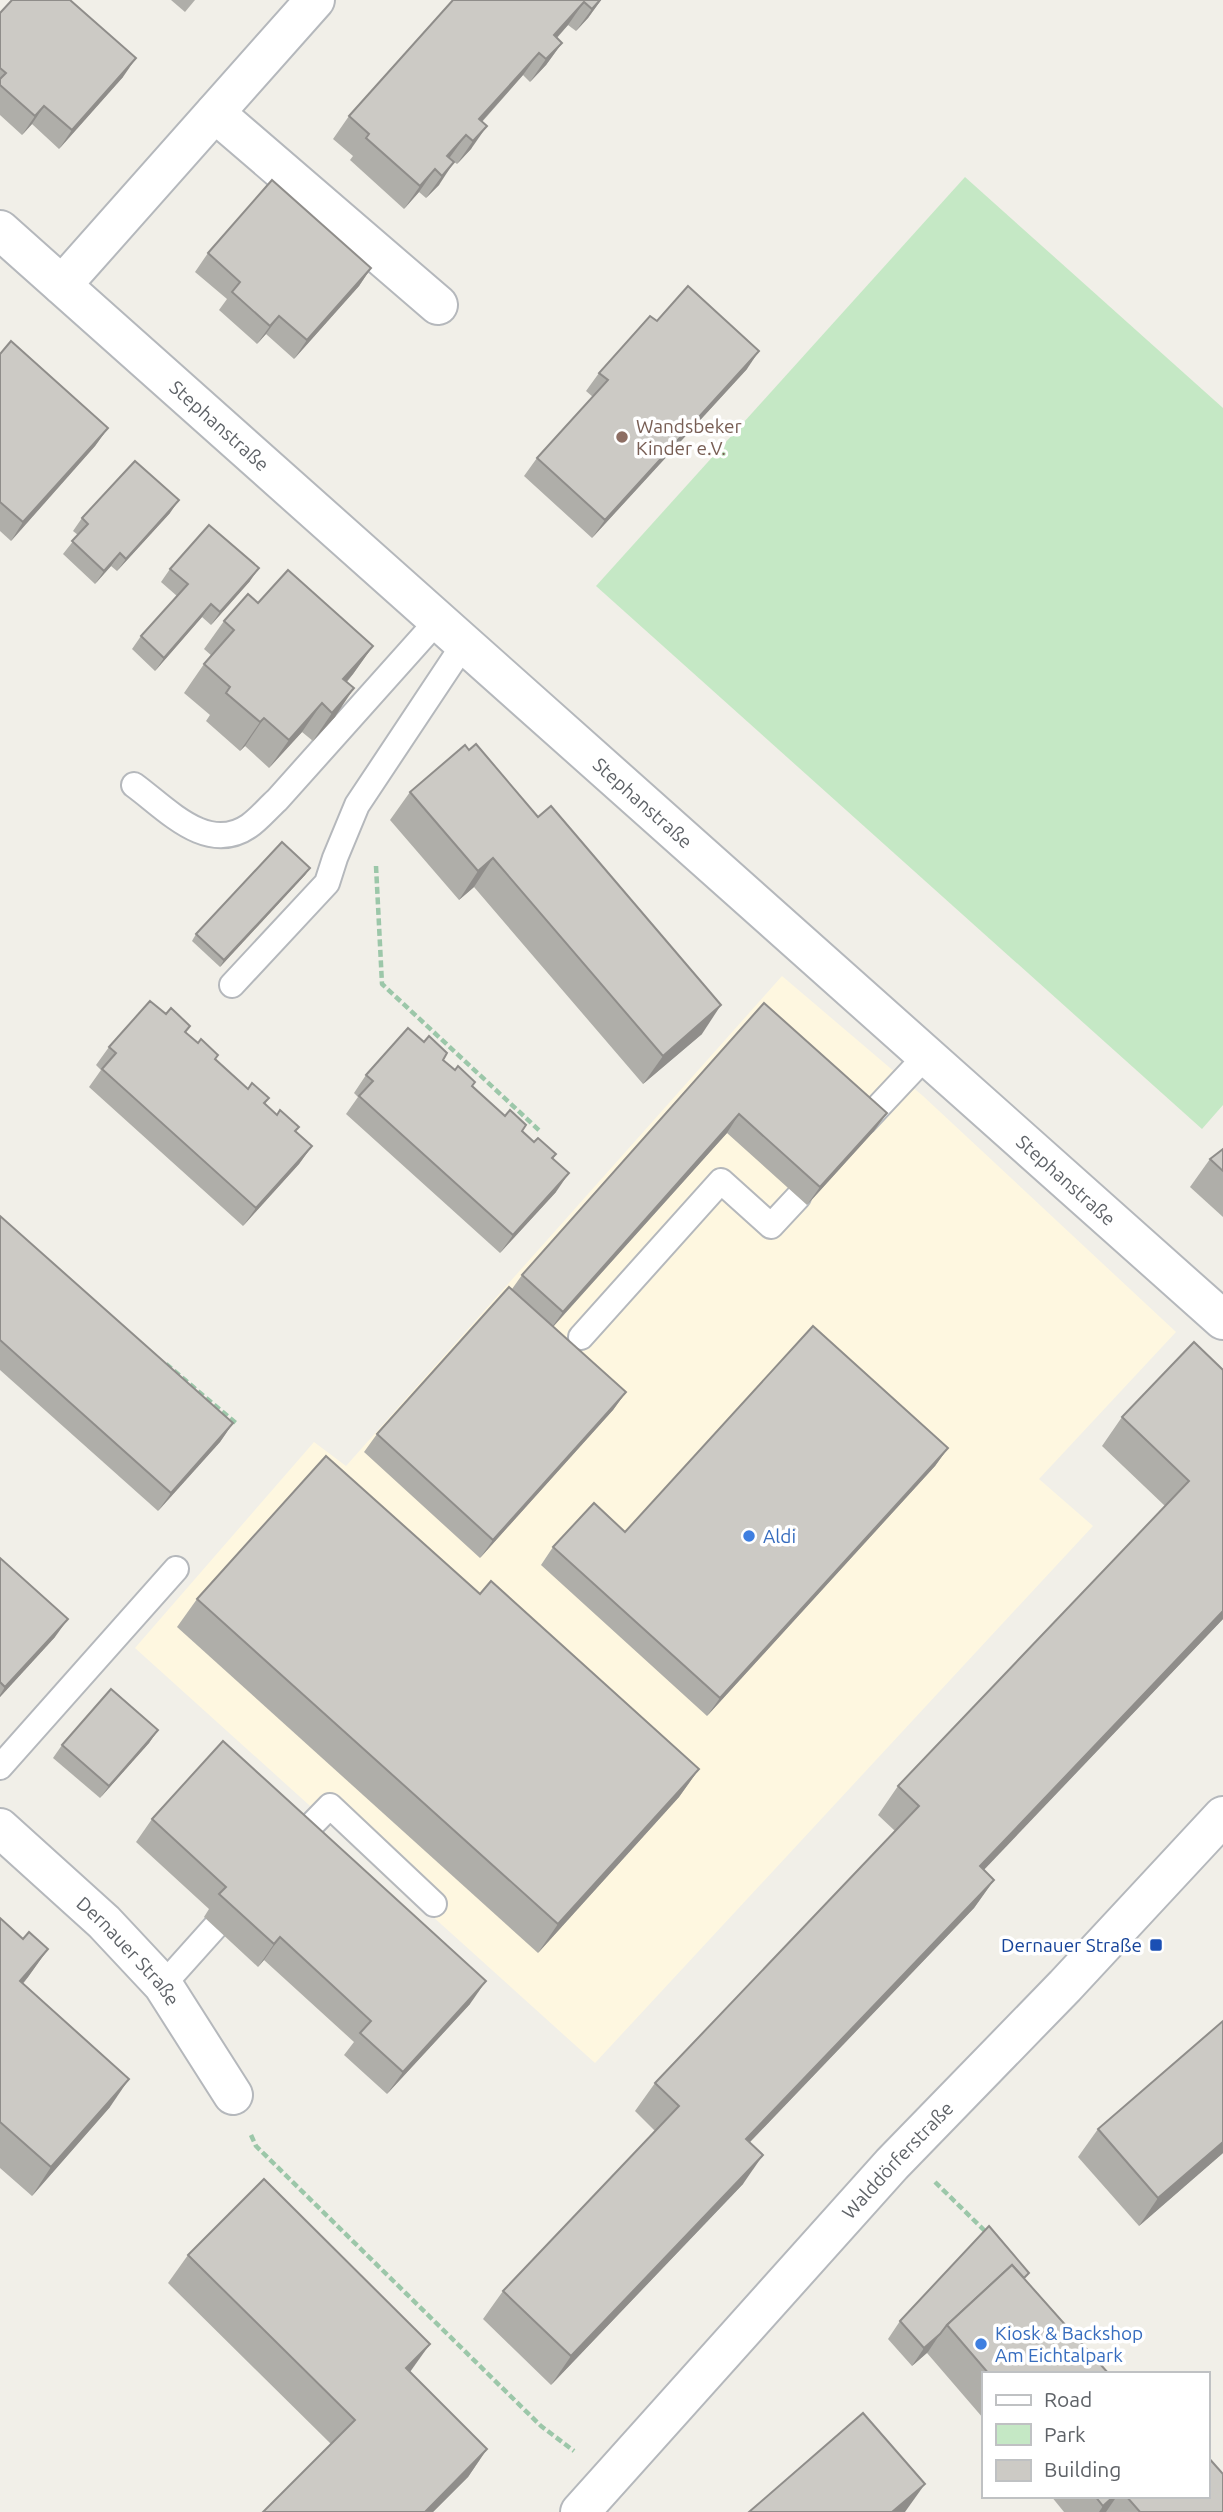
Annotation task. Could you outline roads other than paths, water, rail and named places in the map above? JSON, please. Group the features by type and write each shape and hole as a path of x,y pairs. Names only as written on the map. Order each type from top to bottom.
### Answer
{"street":[{"path":"62,285 315,0"},
{"path":"215,113 438,305"},
{"name":"Stephanstraße","path":"0,230 1223,1320"},
{"name":"Walddörferstraße","path":"580,2512 904,2152 1065,1986 1223,1816"},
{"name":"Dernauer Straße","path":"0,1828 104,1922 163,1985 233,2095"}],"lane":[{"path":"134,785 197,832 221,838 248,826 277,800 376,687 451,632"},
{"path":"232,985 327,883 334,858 357,804 451,632"},
{"path":"864,1122 926,1056"},
{"path":"581,1337 721,1181 771,1226 798,1196"},
{"path":"0,1767 176,1569"},
{"path":"294,1843 330,1805 434,1904"},
{"path":"163,1985 215,1927"}],"place":[{"name":"Wandsbeker Kinder e.V.","path":"622,437"},
{"name":"Aldi","path":"749,1536"},
{"name":"Dernauer Straße","path":"1156,1945"},
{"name":"Kiosk & Backshop Am Eichtalpark","path":"981,2344"}]}
